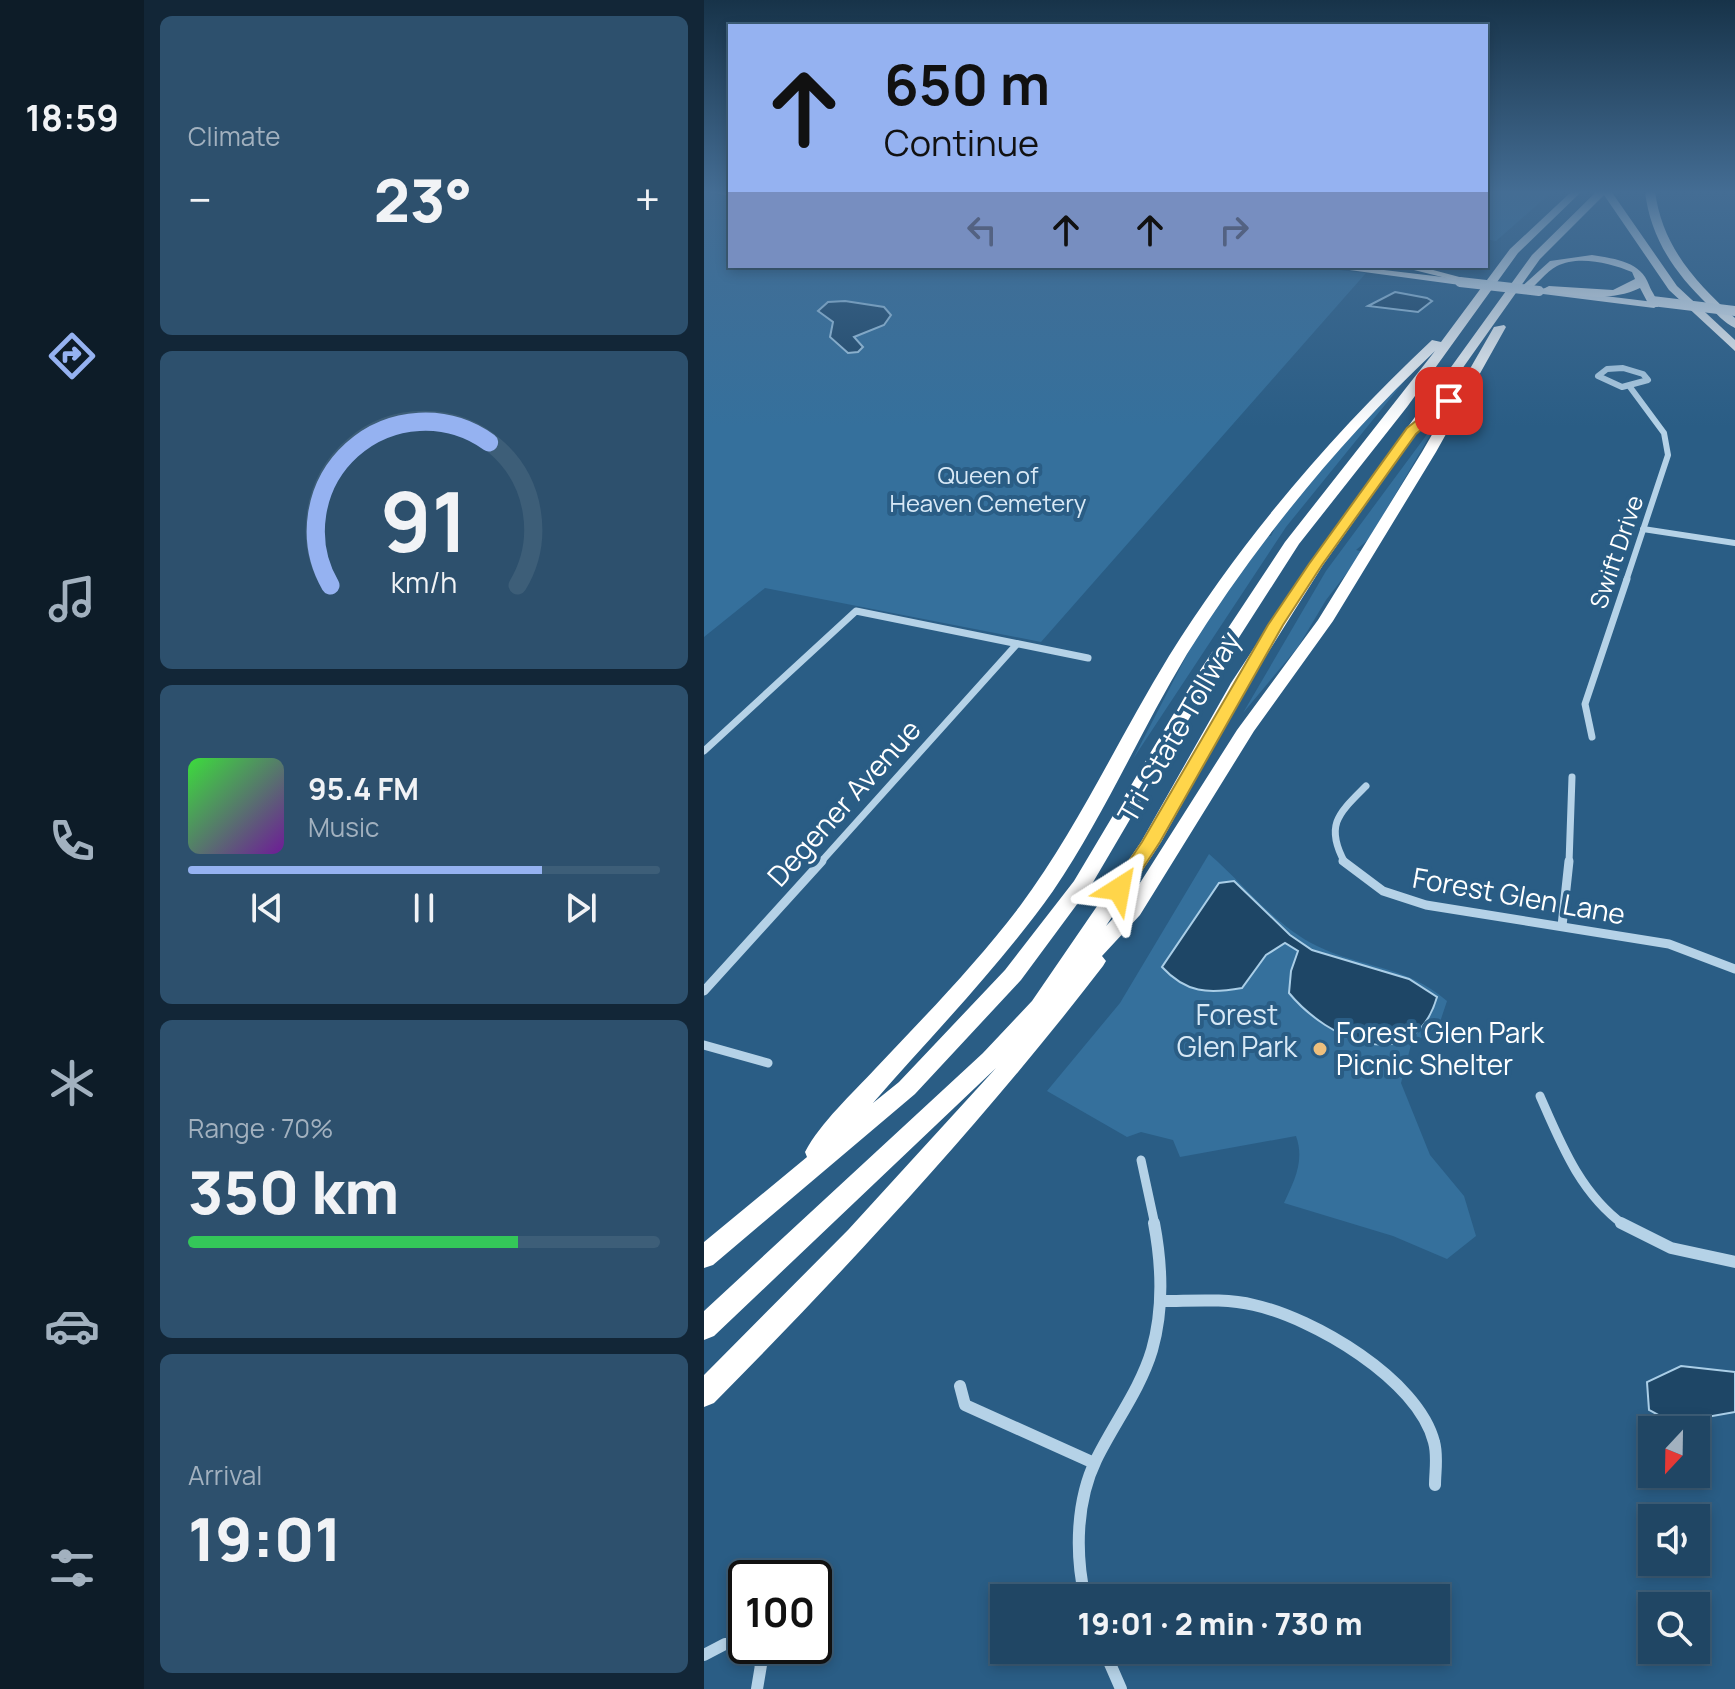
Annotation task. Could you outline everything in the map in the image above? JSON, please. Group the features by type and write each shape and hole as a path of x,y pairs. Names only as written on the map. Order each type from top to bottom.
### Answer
{"highway":[{"path":"1419,270 1461,280"},
{"path":"1478,297 1486,270"},
{"name":"Tri-State Tollway","path":"704,1257 916,1079 988,1005 1035,948 1101,854 1189,702 1265,582 1500,270"},
{"name":"Tri-State Tollway","path":"704,1328 991,1059 1040,1007 1151,842 1275,625 1526,270"},
{"path":"704,1394 849,1250 917,1175 1029,1048 1133,910 1246,730 1325,621 1473,374 1526,270"},
{"path":"1510,305 1547,270"},
{"path":"1634,270 1643,278 1653,303"},
{"path":"1660,270 1673,288 1735,347"},
{"path":"1684,270 1735,324"},
{"path":"1543,290 1621,291 1634,288 1643,278"},
{"path":"791,1185 858,1101 945,1012 1030,907 1091,814 1148,706 1229,574 1312,467 1465,315"},
{"path":"1412,431 1440,409 1473,374"},
{"path":"1040,1007 1133,910"},
{"path":"704,1251 732,1233"}],"main road":[{"path":"1368,270 1461,280"},
{"path":"1382,270 1735,313"}],"street":[{"name":"Swift Drive","path":"1592,737 1585,704 1668,448 1658,423 1630,387 1602,382 1598,374 1623,368 1647,378 1642,385 1630,387"},
{"path":"1643,529 1735,543"},
{"path":"704,751 856,611 1088,658"},
{"name":"Degener Avenue","path":"704,991 1017,644"},
{"path":"1562,926 1569,869 1572,777"},
{"name":"Forest Glen Lane","path":"1366,786 1338,813 1334,833 1344,862 1369,883 1416,903 1669,944 1735,969"},
{"path":"704,1045 768,1063"},
{"path":"1540,1096 1585,1188 1612,1215 1640,1234 1673,1249 1735,1262"},
{"path":"1083,1584 1080,1525 1094,1463 1143,1376 1162,1301 1159,1243 1141,1160"},
{"path":"1162,1301 1255,1305 1296,1319 1345,1343 1392,1383 1434,1438 1435,1485"},
{"path":"960,1386 965,1405 1094,1463"},
{"path":"704,1655 725,1644 747,1646 761,1665 757,1689"},
{"path":"1108,1664 1115,1687"}],"green space":[{"name":"Queen of Heaven Cemetery","path":"704,270 1338,270 1366,273 1041,642 765,588 704,637"},
{"path":"1406,379 1286,527 1133,759 1194,641 1265,536 1271,536 1274,530 1268,529 1307,481"},
{"path":"1445,410 1369,539 1356,550 1363,552 1326,600 1298,647 1243,713 1326,571"},
{"name":"Forest Glen Park","path":"1209,854 1274,916 1302,938 1334,953 1416,980 1447,1001 1439,1025 1411,1045 1401,1083 1430,1155 1464,1196 1476,1236 1447,1259 1393,1236 1284,1203 1299,1162 1296,1136 1180,1157 1173,1140 1141,1132 1127,1137 1047,1091 1120,1003"}],"shaded area":[{"path":"1395,292 1432,301 1418,312 1368,306"},
{"path":"845,301 884,307 891,315 884,325 854,337 863,347 858,352 848,353 830,337 833,322 818,311 828,302"},
{"path":"1234,881 1290,935 1312,950 1409,979 1437,997 1425,1022 1409,1038 1390,1044 1347,1037 1325,1025 1289,993 1291,971 1298,951 1285,943 1266,955 1242,988 1198,990 1171,976 1162,967 1219,883"},
{"path":"1681,1366 1735,1372 1735,1412 1710,1416 1660,1416 1649,1410 1647,1382"}],"place":[{"name":"Forest Glen Park Picnic Shelter","path":"1320,1049"}],"route":[{"path":"1119,889 1151,842 1275,625 1316,564 1412,431 1449,401"}]}
